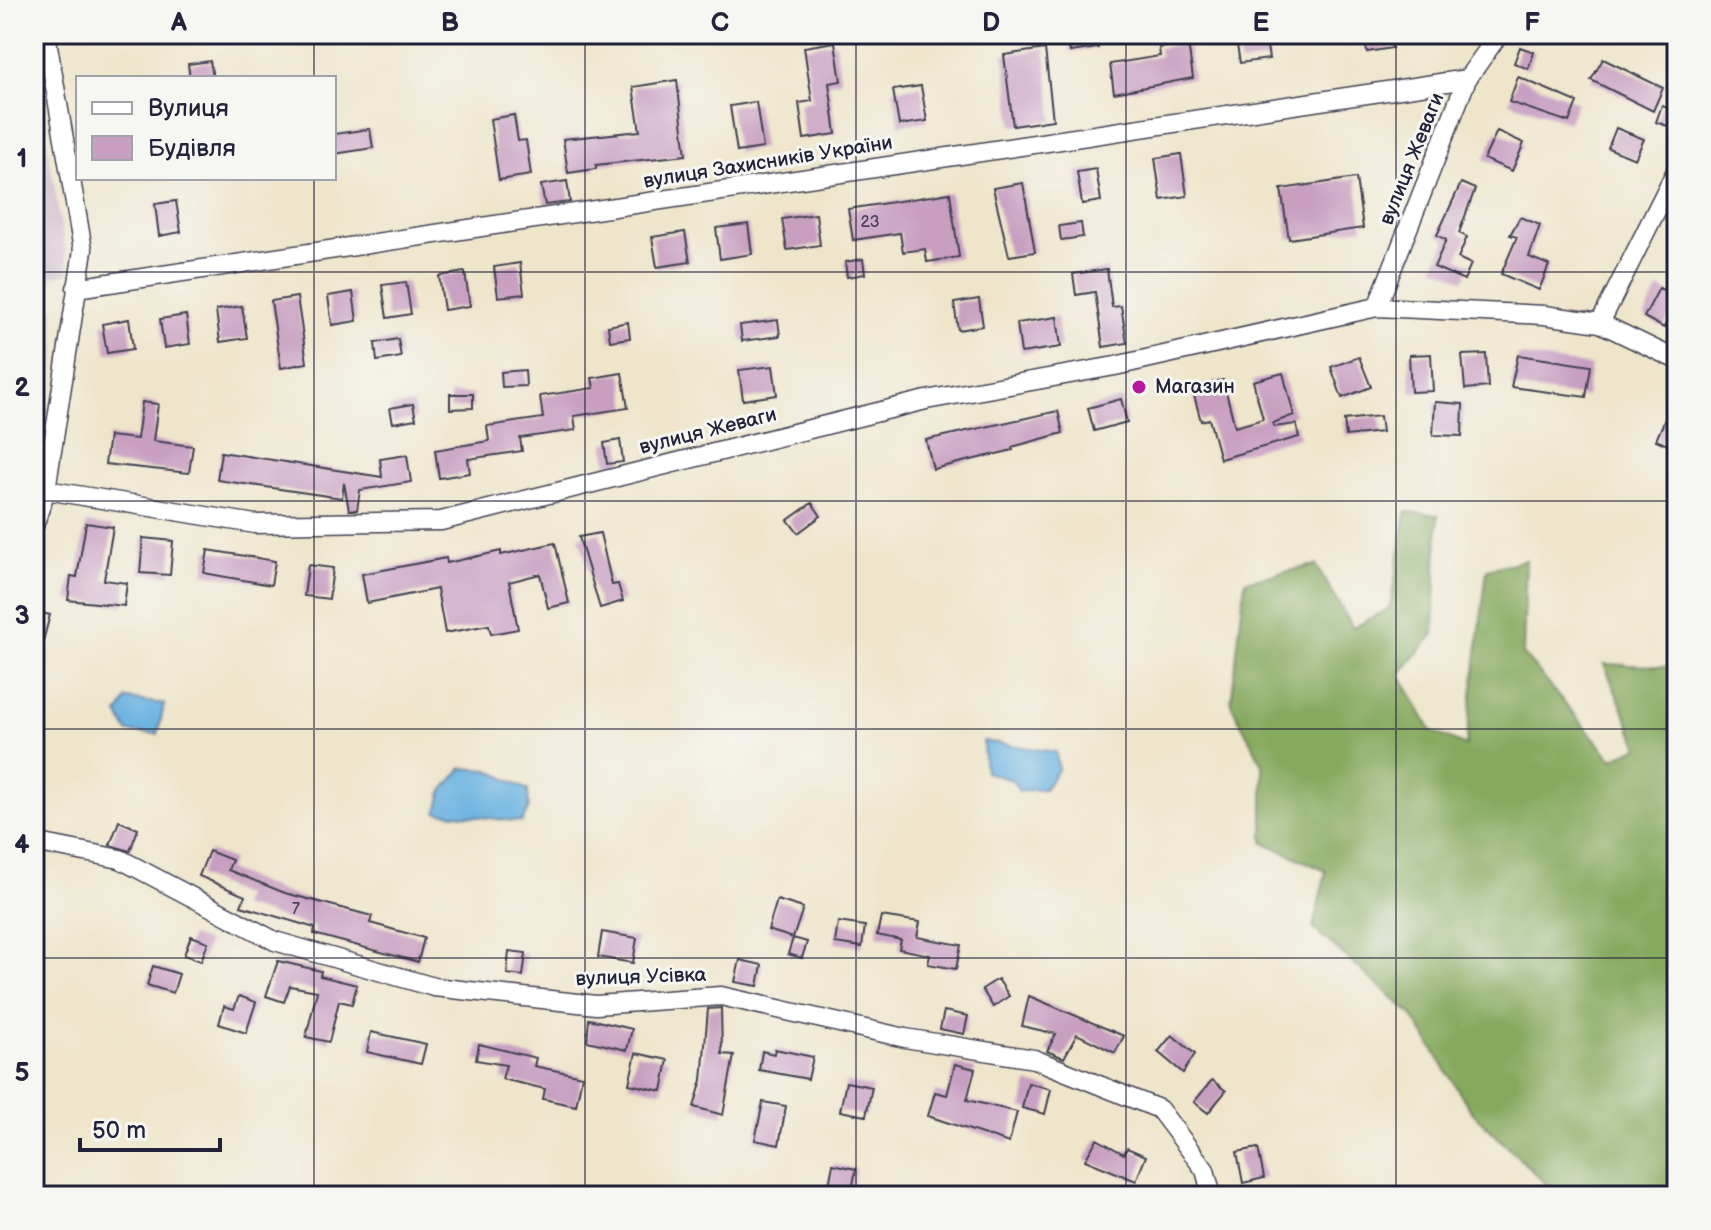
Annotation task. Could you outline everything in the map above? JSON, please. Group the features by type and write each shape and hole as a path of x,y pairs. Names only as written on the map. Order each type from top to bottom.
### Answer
{"street":[{"path":"34,526 46,490 83,250 46,34"},
{"name":"вулиця Жеваги","path":"1377,307 1467,79 1499,34"},
{"name":"вулиця Захисників України","path":"76,288 1467,79"},
{"path":"1600,323 1677,169"},
{"name":"вулиця Жеваги","path":"46,490 255,524 441,521 926,400 1115,366 1377,307 1544,315 1600,323 1677,360"},
{"name":"вулиця Усівка","path":"34,842 120,859 275,941 434,987 596,1005 721,996 905,1038 1034,1059 1159,1109 1205,1170 1212,1196"}],"shaded area":[{"path":"34,65 69,273 50,277 56,352 34,482"}],"green space":[{"path":"1406,512 1438,515 1434,634 1400,674 1431,731 1466,746 1487,569 1526,560 1523,654 1612,759 1639,747 1604,664 1677,667 1677,1196 1558,1196 1471,1111 1412,1015 1313,928 1326,871 1263,842 1263,765 1231,704 1245,581 1316,565 1353,628 1390,608"}],"water":[{"path":"127,699 164,704 158,734 128,732 118,714"},
{"path":"983,741 1056,752 1058,770 1044,789 1019,791 1012,780 985,772"},
{"path":"462,768 489,770 528,790 529,807 522,822 437,812 442,792"}],"building":[{"path":"1067,34 1096,34 1098,48 1070,52"},
{"path":"1235,34 1265,34 1269,59 1240,63"},
{"path":"1364,34 1390,34 1392,48 1367,52"},
{"path":"835,42 841,81 829,83 836,134 804,139 799,103 812,101 804,47"},
{"path":"1188,43 1193,78 1114,93 1110,64 1160,56 1159,48"},
{"path":"1520,47 1534,52 1528,69 1514,63"},
{"path":"1045,49 1053,120 1013,126 1004,55"},
{"path":"1603,59 1663,88 1653,111 1591,80"},
{"path":"210,61 213,76 190,76 188,64"},
{"path":"1518,77 1577,102 1569,122 1509,102"},
{"path":"677,80 686,155 596,165 596,169 568,173 563,139 640,131 633,87"},
{"path":"921,86 927,121 899,125 893,90"},
{"path":"756,102 763,148 737,152 730,106"},
{"path":"1662,105 1677,110 1677,129 1656,122"},
{"path":"514,115 518,141 526,140 531,175 499,180 490,119"},
{"path":"1616,128 1644,139 1635,159 1608,148"},
{"path":"370,129 373,148 336,154 336,134"},
{"path":"1497,131 1524,143 1512,171 1484,159"},
{"path":"1181,154 1187,196 1161,200 1155,158"},
{"path":"1096,169 1101,201 1082,204 1077,172"},
{"path":"1356,178 1363,228 1289,239 1281,189"},
{"path":"567,181 570,202 545,205 541,185"},
{"path":"1023,183 1035,252 1009,256 993,188"},
{"path":"1461,183 1475,189 1459,233 1467,237 1458,258 1471,264 1464,280 1434,267 1446,240 1437,235"},
{"path":"950,193 959,257 927,262 925,249 903,252 900,233 853,240 848,209"},
{"path":"176,201 181,232 159,236 155,204"},
{"path":"816,214 820,245 787,250 782,219"},
{"path":"1520,217 1540,225 1529,257 1549,265 1539,290 1501,274 1517,237 1510,235"},
{"path":"1081,223 1083,237 1061,240 1059,226"},
{"path":"748,224 752,254 720,259 716,228"},
{"path":"685,232 690,262 657,267 652,237"},
{"path":"863,259 865,274 847,277 845,262"},
{"path":"520,263 524,294 498,297 494,267"},
{"path":"1107,269 1112,307 1121,306 1127,343 1103,347 1095,292 1076,295 1073,274"},
{"path":"465,272 470,306 444,310 439,276"},
{"path":"406,282 411,314 387,318 382,285"},
{"path":"1659,288 1677,297 1664,328 1644,317"},
{"path":"353,292 357,321 332,325 328,296"},
{"path":"297,297 307,363 281,368 271,301"},
{"path":"979,299 983,326 958,330 954,303"},
{"path":"242,306 247,338 220,342 216,310"},
{"path":"186,315 190,344 164,348 160,319"},
{"path":"1057,317 1061,347 1021,353 1017,323"},
{"path":"129,319 133,349 107,353 102,324"},
{"path":"778,320 780,336 742,341 740,325"},
{"path":"628,322 630,338 610,341 608,326"},
{"path":"398,339 401,357 377,361 375,343"},
{"path":"1431,354 1433,391 1411,392 1409,355"},
{"path":"1486,354 1488,387 1465,389 1462,355"},
{"path":"1518,355 1591,366 1586,397 1511,387"},
{"path":"1359,357 1371,387 1342,398 1331,367"},
{"path":"773,366 777,395 743,400 739,370"},
{"path":"525,370 526,386 502,387 501,372"},
{"path":"622,373 628,408 574,416 576,430 520,438 522,451 468,459 470,473 439,478 435,450 489,441 487,426 543,418 540,396 594,388 592,378"},
{"path":"1283,373 1294,415 1273,423 1274,427 1296,424 1299,437 1220,459 1209,419 1201,421 1192,388 1223,380 1235,427 1263,419 1253,381"},
{"path":"1677,391 1677,449 1656,440"},
{"path":"450,394 473,394 473,408 450,409"},
{"path":"1121,399 1127,422 1094,431 1088,408"},
{"path":"142,402 158,404 153,441 193,446 189,473 105,464 109,436 137,439"},
{"path":"1435,402 1463,404 1462,436 1433,435"},
{"path":"413,404 416,419 393,423 390,408"},
{"path":"1058,411 1063,433 1012,447 1013,450 933,469 926,440"},
{"path":"1380,416 1382,432 1346,436 1344,420"},
{"path":"620,440 623,462 607,464 604,443"},
{"path":"221,452 382,477 380,459 407,455 411,482 360,490 357,510 349,510 344,483 342,498 217,480"},
{"path":"812,503 821,516 798,533 788,520"},
{"path":"86,523 113,527 104,580 127,583 124,606 68,600 71,576 77,577"},
{"path":"600,533 612,585 618,584 623,601 600,608 579,537"},
{"path":"143,538 173,541 170,575 140,573"},
{"path":"555,543 569,603 548,608 540,574 509,582 518,629 491,634 489,625 445,633 437,589 367,603 362,574 446,558 447,563 501,551 501,555"},
{"path":"208,550 275,561 271,585 204,573"},
{"path":"308,565 333,568 329,599 304,596"},
{"path":"34,611 50,615 39,656 34,655"},
{"path":"119,821 138,829 130,851 110,845"},
{"path":"209,851 232,860 228,870 285,893 372,916 370,923 424,938 418,962 314,934 315,928 241,906 245,896 199,876"},
{"path":"777,900 803,908 793,938 768,930"},
{"path":"881,916 920,922 917,937 961,945 956,969 928,964 930,955 899,949 901,940 877,935"},
{"path":"838,922 865,926 862,947 835,943"},
{"path":"602,932 637,938 633,963 598,957"},
{"path":"191,936 208,942 201,961 184,955"},
{"path":"793,938 807,942 802,958 788,954"},
{"path":"509,951 526,953 523,976 507,974"},
{"path":"740,960 762,965 758,986 735,982"},
{"path":"278,961 321,971 320,976 357,985 352,1004 339,1001 329,1042 306,1037 317,991 290,986 284,1002 266,996"},
{"path":"153,966 179,974 173,993 147,985"},
{"path":"998,979 1009,996 993,1007 982,989"},
{"path":"239,996 256,1002 246,1033 219,1024 224,1006 234,1009"},
{"path":"1029,996 1124,1036 1115,1053 1077,1034 1064,1058 1047,1051 1056,1034 1022,1026"},
{"path":"721,1008 722,1054 734,1055 723,1115 694,1107 702,1080 708,1009"},
{"path":"944,1011 968,1016 964,1034 940,1029"},
{"path":"589,1019 632,1029 627,1050 587,1041"},
{"path":"371,1032 426,1044 421,1064 367,1052"},
{"path":"1172,1035 1195,1054 1183,1073 1158,1052"},
{"path":"479,1044 536,1058 534,1066 582,1076 576,1106 543,1099 545,1089 502,1079 506,1065 476,1060"},
{"path":"775,1049 813,1057 808,1079 759,1070 762,1051 774,1054"},
{"path":"636,1053 668,1060 662,1091 629,1084"},
{"path":"955,1064 975,1069 967,1100 1017,1112 1009,1143 928,1116 935,1092 947,1095"},
{"path":"1212,1080 1226,1091 1208,1113 1194,1102"},
{"path":"846,1082 872,1087 866,1116 840,1111"},
{"path":"1028,1083 1051,1089 1045,1114 1022,1108"},
{"path":"763,1102 786,1106 779,1145 755,1140"},
{"path":"1097,1139 1124,1154 1127,1148 1146,1156 1136,1181 1085,1160"},
{"path":"1258,1148 1264,1178 1243,1183 1237,1152"},
{"path":"833,1164 856,1169 851,1196 827,1196"}],"place":[{"name":"Магазин","path":"1139,387"}]}
